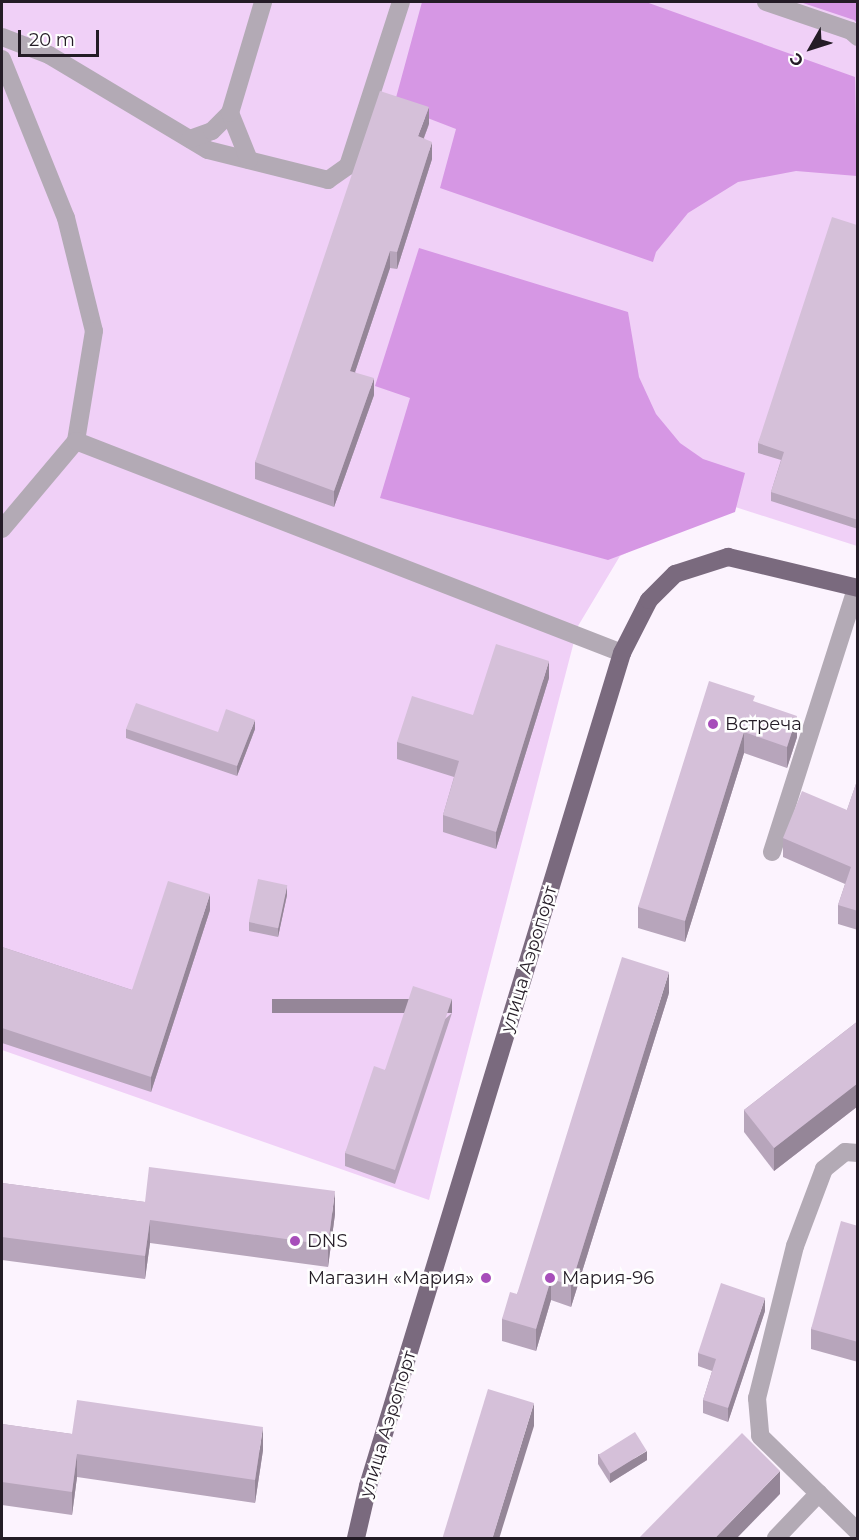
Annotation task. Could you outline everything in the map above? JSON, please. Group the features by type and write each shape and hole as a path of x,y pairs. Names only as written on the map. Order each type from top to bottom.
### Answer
{"main road":[{"name":"улица Аэропорт","path":"356,1539 368,1486 622,653 649,600 675,574 728,557 857,588"}],"lane":[{"path":"189,139 212,131 230,113 263,2"},
{"path":"2,37 49,55 208,150 328,180 348,166 401,2"},
{"path":"766,2 850,31 858,37"},
{"path":"2,59 66,219 94,331 76,441 2,529"},
{"path":"230,113 234,129 249,160"},
{"path":"76,441 622,653"},
{"path":"772,852 857,588"},
{"path":"858,1153 845,1152 824,1170 795,1246 757,1398 760,1436 858,1532"},
{"path":"776,1539 819,1493"}],"shaded area":[{"path":"2,2 857,2 857,546 729,505 620,556 578,626 429,1200 2,1050"},
{"path":"422,2 646,2 855,77 857,176 796,171 738,182 688,213 656,252 653,262 440,188 456,129 394,105"},
{"path":"800,2 857,2 857,23 854,20"},
{"path":"419,248 628,312 639,377 656,414 680,443 703,459 745,473 735,512 608,560 380,498 410,398 375,386"}],"building":[{"path":"380,91 429,107 418,136 432,142 397,252 390,251 350,371 374,378 334,491 255,462"},
{"path":"832,217 857,225 858,223 858,520 771,492 784,452 758,443"},
{"path":"496,644 549,661 496,832 443,815 459,761 397,742 412,696 473,715"},
{"path":"709,681 755,696 753,701 797,716 787,747 744,732 685,921 638,907"},
{"path":"136,703 218,732 226,709 255,720 237,766 126,729"},
{"path":"858,778 858,911 838,905 851,867 783,838 802,791 847,810"},
{"path":"258,879 287,885 278,928 249,922"},
{"path":"168,881 210,894 151,1077 2,1028 2,947 132,990"},
{"path":"622,957 669,972 571,1285 551,1279 536,1329 502,1319 510,1292 517,1294"},
{"path":"413,986 452,999 395,1170 345,1153 374,1066 385,1070"},
{"path":"858,1021 858,1083 774,1148 744,1110"},
{"path":"149,1167 335,1191 328,1245 150,1220 145,1256 2,1237 2,1183 145,1202"},
{"path":"841,1221 858,1226 858,1342 811,1329"},
{"path":"721,1283 765,1298 728,1408 703,1400 716,1359 698,1353"},
{"path":"488,1389 534,1403 493,1538 442,1538"},
{"path":"77,1400 263,1427 255,1480 77,1454 72,1492 2,1482 2,1424 72,1434"},
{"path":"635,1432 647,1451 610,1473 599,1455"},
{"path":"742,1433 780,1471 714,1539 638,1539"}],"place":[{"name":"Встреча","path":"713,724"},
{"name":"DNS","path":"295,1241"},
{"name":"Магазин «Мария»","path":"486,1278"},
{"name":"Мария-96","path":"550,1278"}]}
